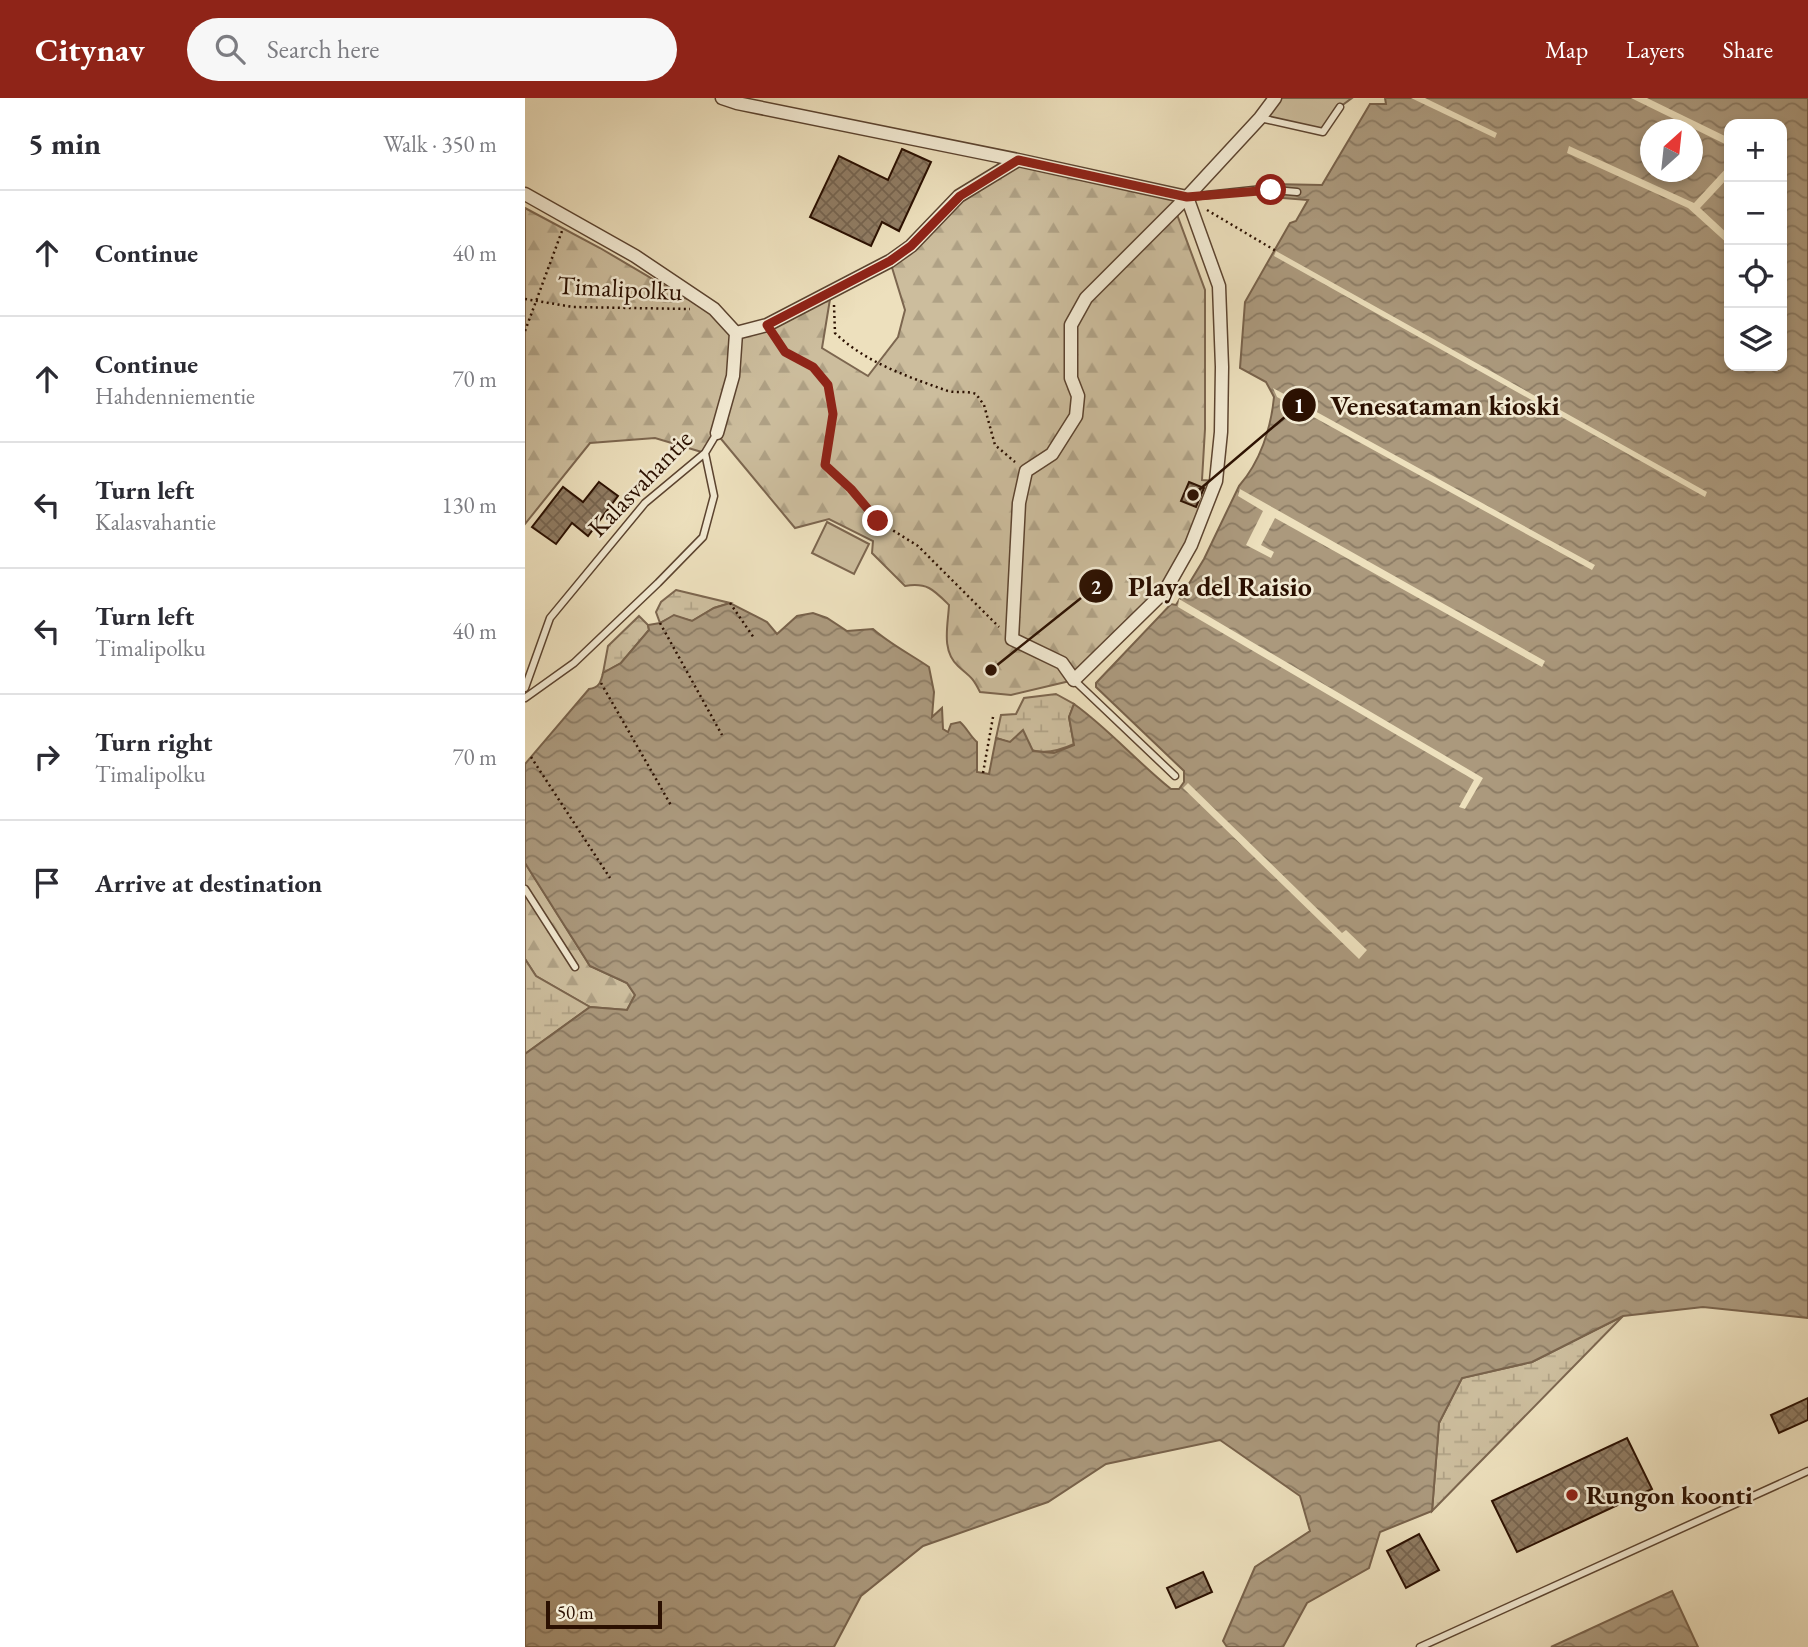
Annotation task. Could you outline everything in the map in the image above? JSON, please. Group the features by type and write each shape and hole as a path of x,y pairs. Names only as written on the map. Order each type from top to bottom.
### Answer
{"street":[{"path":"722,98 1187,197"},
{"path":"1187,197 1219,286 1221,432 1216,481 1191,545 1165,591 1074,680 1062,663 1011,639 1019,503 1026,471 1052,454 1076,416 1078,396 1071,378 1072,325 1087,298 1187,197 1275,98"},
{"path":"525,194 635,256 714,309 736,333 767,325 833,292 901,253 960,196 1018,160"},
{"name":"Kalasvahantie","path":"717,433 733,376 736,333"}],"lane":[{"path":"1260,118 1323,132 1340,107"},
{"path":"1187,197 1263,189 1297,192"},
{"name":"Kalasvahantie","path":"525,688 550,618 645,503 705,453 717,433"},
{"path":"525,698 582,655 702,537 714,496 705,453"},
{"path":"1074,680 1175,776"},
{"path":"525,889 575,967"},
{"path":"1420,1647 1808,1471"}],"path":[{"path":"1187,197 1276,251"},
{"path":"525,331 566,217"},
{"path":"833,292 835,333 849,346 906,377 947,391 976,394 984,405 995,445 1026,471"},
{"name":"Timalipolku","path":"525,299 573,307 714,309"},
{"path":"767,325 785,352 813,367 828,385 833,414 825,465 851,489 878,521 918,546 1011,639"},
{"path":"730,603 754,638"},
{"path":"660,623 722,735"},
{"path":"601,683 672,807"},
{"path":"983,773 993,717"},
{"path":"531,757 610,878"}],"green space":[{"path":"1275,98 1352,98 1340,107 1323,132 1260,118"},
{"path":"1018,160 1187,197 1175,209 1205,290 1205,429 1202,480 1216,481 1165,591 1074,680 1011,695 980,692 949,653 949,605 944,600 925,586 905,586 872,553 873,541 829,519 795,528 717,434 705,453 655,438 590,443 525,524 525,208 685,298 714,309 736,333 831,293 822,348 868,376 898,337 905,310 890,261 959,196"},
{"path":"827,522 869,544 854,574 812,553"},
{"path":"676,590 730,603 714,608 692,621 674,616 660,623 656,612 661,602"},
{"path":"639,616 649,630 621,663 603,673 608,646"},
{"path":"1056,694 1074,704 1069,717 1074,744 1043,752 996,738 1001,715 1016,714 1024,698"},
{"path":"525,863 590,966 627,983 635,995 627,1010 590,1007 536,976 525,959"},
{"path":"525,959 536,976 590,1007 525,1054"},
{"path":"1623,1316 1432,1511 1439,1423 1462,1378 1532,1362"}],"water":[{"path":"1385,98 1808,98 1808,1318 1703,1307 1623,1316 1532,1362 1462,1378 1439,1423 1432,1511 1380,1532 1369,1568 1307,1603 1283,1647 1227,1647 1223,1641 1255,1567 1310,1531 1300,1496 1220,1440 1106,1464 1048,1502 923,1546 861,1596 834,1647 525,1647 525,1054 590,1007 627,1010 635,995 627,983 590,966 525,863 525,764 589,689 599,684 603,673 621,663 649,630 648,625 660,623 674,615 692,621 714,608 730,603 767,622 777,634 797,616 813,613 827,618 847,631 873,629 929,667 934,692 932,717 942,708 943,729 948,732 951,724 960,722 965,727 977,742 977,772 989,774 996,738 1010,742 1023,730 1033,751 1054,753 1074,745 1069,717 1074,704 1171,789 1179,789 1184,782 1184,771 1096,687 1096,683 1171,604 1176,605 1204,559 1239,486 1263,445 1274,397 1266,382 1240,368 1245,302 1290,223 1296,221 1308,200 1270,197 1271,184 1322,185 1370,104 1386,104"},
{"path":"1672,1591 1698,1647 1551,1647"}],"pier":[{"path":"1411,98 1425,98 1497,133 1495,138"},
{"path":"1631,98 1647,98 1690,119 1674,119"},
{"path":"1703,125 1724,136 1724,144 1703,133"},
{"path":"1569,146 1640,178 1640,182 1648,182 1694,203 1724,170 1724,182 1700,208 1724,230 1724,240 1688,208 1567,153"},
{"path":"1276,251 1707,492 1705,497 1274,256"},
{"path":"1273,388 1595,565 1592,570 1277,397"},
{"path":"1240,489 1545,661 1542,667 1275,518 1261,545 1274,552 1271,558 1246,545 1263,511 1238,496"},
{"path":"1179,599 1483,778 1465,809 1459,807 1474,780 1178,607"},
{"path":"1188,783 1342,933 1346,930 1367,950 1359,959 1183,788"}],"building":[{"path":"902,149 931,162 899,231 882,222 871,246 810,217 839,156 888,180"},
{"path":"599,482 618,496 588,536 572,523 556,544 532,527 563,487 583,502"},
{"path":"1189,482 1204,488 1196,507 1181,501"},
{"path":"1808,1398 1808,1420 1779,1433 1771,1415"},
{"name":"Rungon koonti","path":"1627,1438 1652,1489 1517,1552 1492,1501"},
{"path":"1419,1534 1439,1570 1406,1588 1387,1551"},
{"path":"1203,1572 1212,1592 1176,1608 1167,1588"}],"place":[{"name":"Venesataman kioski","path":"1193,495"},
{"name":"Playa del Raisio","path":"991,670"},
{"name":"Rungon koonti","path":"1572,1495"}],"route":[{"path":"878,521 851,489 825,465 833,414 828,385 813,367 785,352 767,325 890,261 911,246 960,196 1018,160 1187,197 1271,190"}]}
